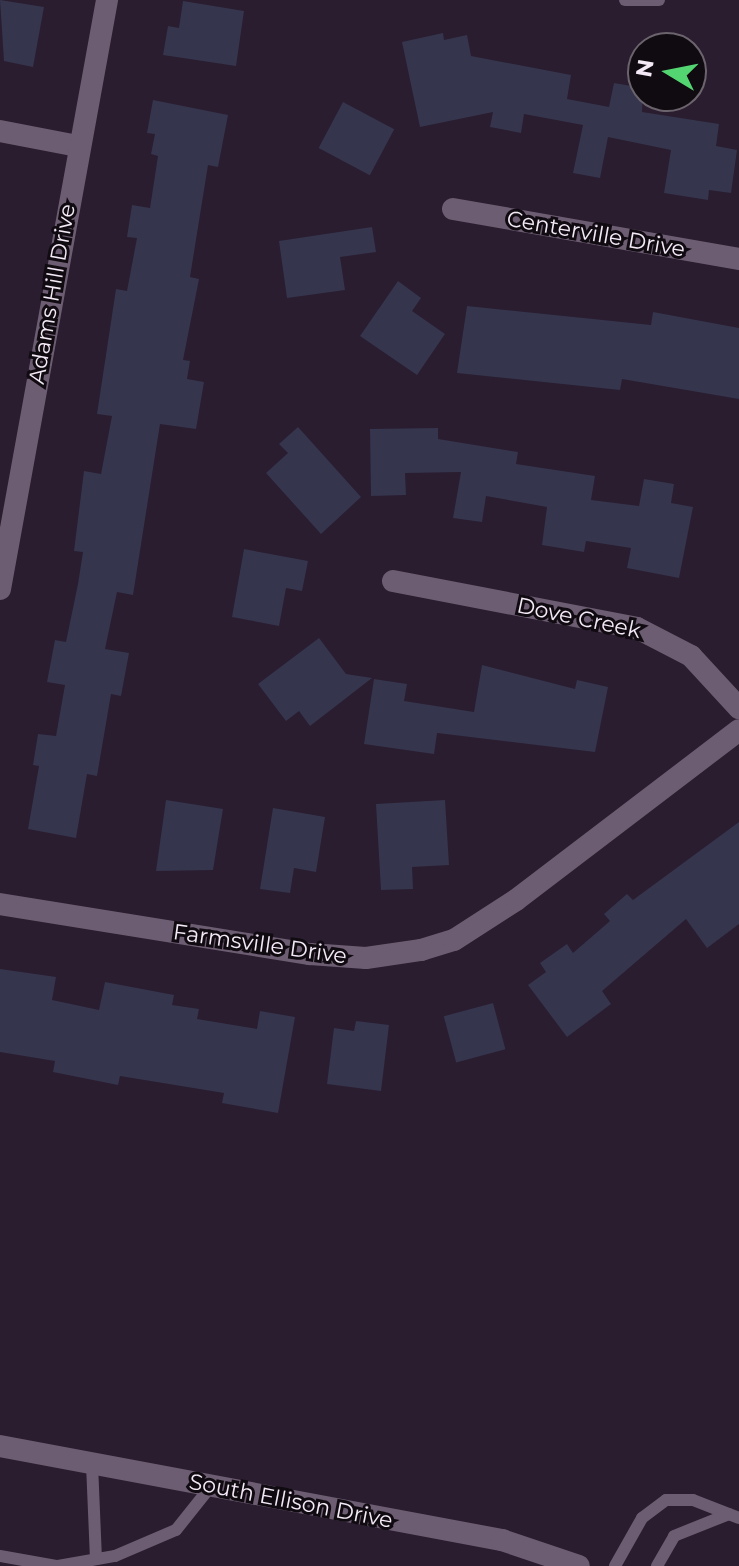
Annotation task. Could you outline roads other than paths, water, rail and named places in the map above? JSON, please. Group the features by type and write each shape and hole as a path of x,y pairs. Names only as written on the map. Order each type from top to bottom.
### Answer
{"street":[{"name":"Adams Hill Drive","path":"0,589 6,520 107,0"},
{"path":"0,131 78,146"},
{"name":"Centerville Drive","path":"453,209 739,259"},
{"name":"Dove Creek","path":"393,581 637,628 691,656 739,708"},
{"name":"Farmsville Drive","path":"0,904 310,954 366,958 421,950 454,940 516,900 739,730"},
{"name":"South Ellison Drive","path":"0,1446 502,1540 579,1566"}],"lane":[{"path":"625,0 659,0"},
{"path":"92,1464 96,1559"},
{"path":"0,1556 57,1566 96,1559 176,1530 211,1486"},
{"path":"615,1566 642,1518 666,1500 693,1500 734,1516"},
{"path":"657,1566 674,1536 734,1516"}]}
